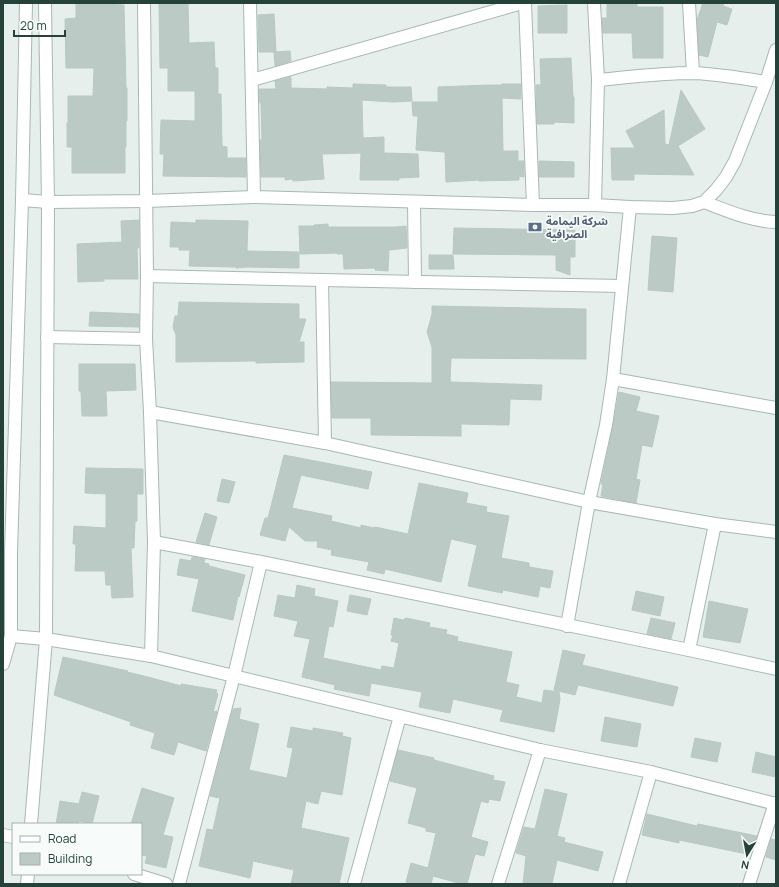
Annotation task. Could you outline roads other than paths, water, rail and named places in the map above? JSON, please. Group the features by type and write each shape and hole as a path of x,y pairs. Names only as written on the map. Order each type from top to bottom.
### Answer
{"street":[{"path":"3,664 11,636 11,552 22,200 26,3"},
{"path":"31,823 46,639 48,202 45,3"},
{"path":"144,3 147,276 146,339 154,542 151,656"},
{"path":"250,3 254,197"},
{"path":"252,80 522,3"},
{"path":"525,3 533,205"},
{"path":"594,3 598,80 595,205"},
{"path":"689,3 693,73"},
{"path":"22,200 48,202 146,201 254,197 533,205 595,205 630,208 673,208 692,206 704,202 726,177 735,160 766,82 776,50"},
{"path":"598,80 693,73 766,82"},
{"path":"414,202 415,282"},
{"path":"704,202 754,220 776,222"},
{"path":"567,626 589,502 606,425 613,379 630,208"},
{"path":"147,276 622,286"},
{"path":"322,280 325,443"},
{"path":"48,337 146,339"},
{"path":"613,379 776,408"},
{"path":"150,412 325,443 589,502 714,524 776,532"},
{"path":"689,650 714,524"},
{"path":"154,542 261,562 689,650 776,670"},
{"path":"179,884 234,676 261,562"},
{"path":"11,636 46,639 151,656 540,750 651,772 775,803 749,884"},
{"path":"354,884 400,716"},
{"path":"498,884 540,750"},
{"path":"619,884 651,772"},
{"path":"137,875 166,884"}],"place":[{"name":"شركة اليمامة الصرافية","path":"535,227"}]}
